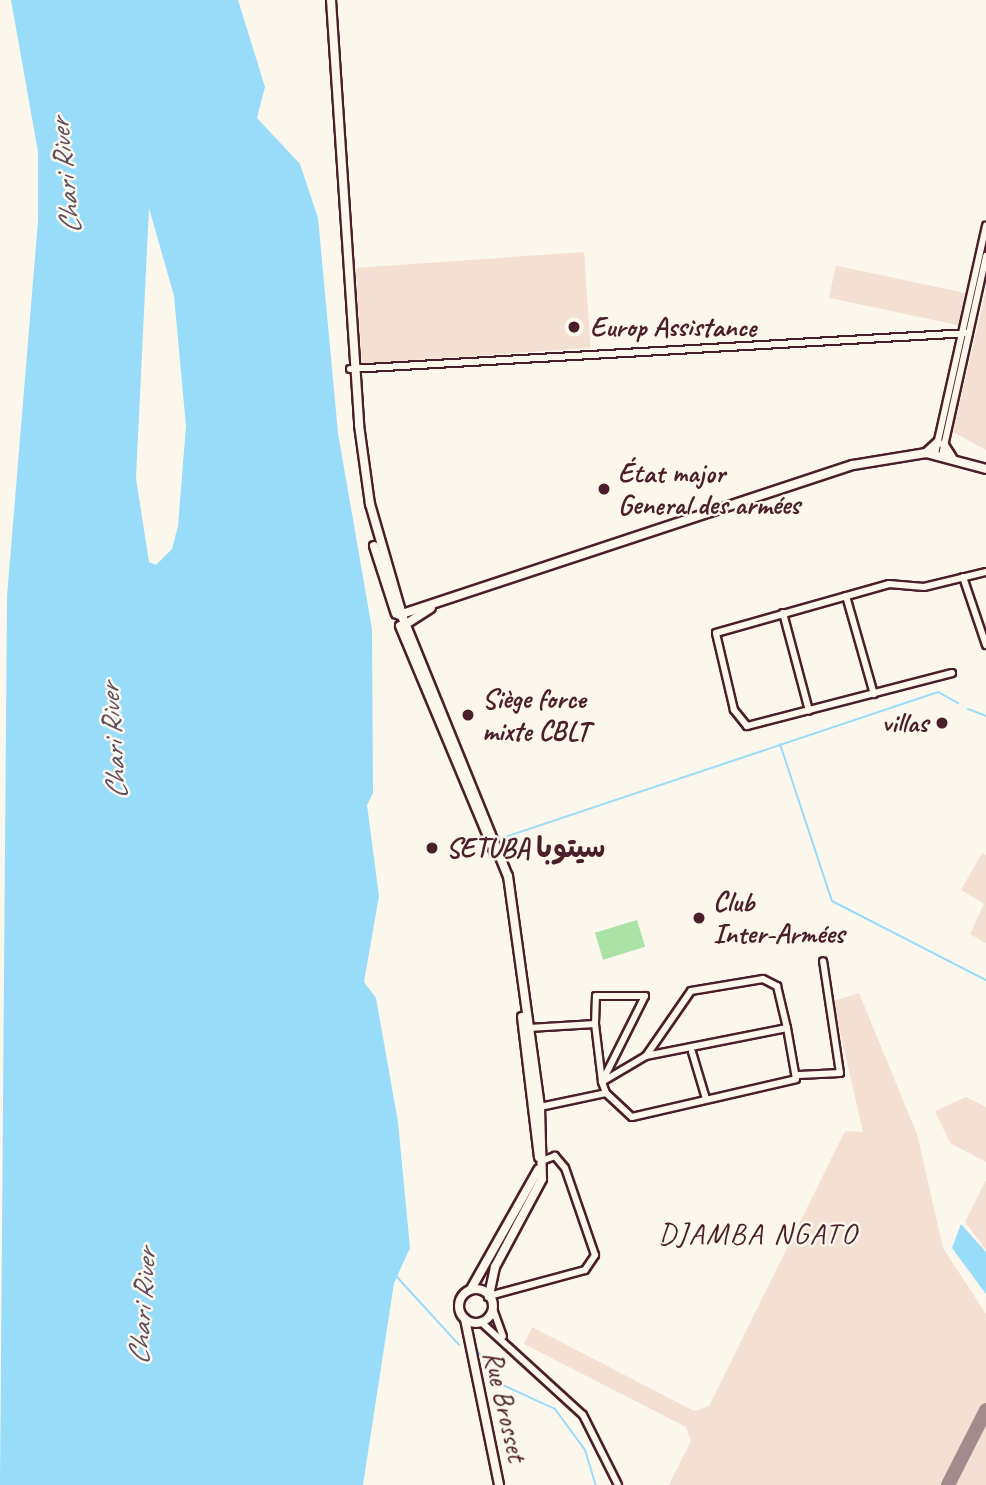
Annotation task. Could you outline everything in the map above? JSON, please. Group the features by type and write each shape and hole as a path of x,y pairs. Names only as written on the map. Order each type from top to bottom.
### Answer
{"main road":[{"path":"329,1 360,479 399,615 403,626 503,878 528,1032 540,1107 544,1160 540,1187 495,1267 489,1296 493,1309 479,1323 464,1319 459,1302 471,1289 538,1171 528,1032 508,876 411,637 403,626"},
{"path":"353,369 370,504 399,615"},
{"path":"934,454 941,444 952,458"},
{"path":"399,615 421,611 824,473 934,454 986,469"},
{"path":"396,598 421,611"},
{"path":"403,626 421,611"},
{"path":"411,637 421,611"},
{"path":"471,1289 489,1296"},
{"name":"Rue Brosset","path":"464,1319 499,1485"},
{"name":"Rue Brosset","path":"467,1338 479,1323"}],"street":[{"path":"967,332 986,226"},
{"path":"934,454 941,444 986,256"},
{"path":"353,369 967,332"},
{"path":"952,673 747,726 734,710 716,633 846,596 986,572"},
{"path":"963,577 986,645"},
{"path":"846,596 874,694"},
{"path":"783,612 808,711"},
{"path":"602,1082 645,997 596,996 595,1024 602,1082 606,1093 629,1117 799,1075 833,1077 841,1070 823,961"},
{"path":"646,1056 685,997 700,988 774,981 799,1075"},
{"path":"528,1032 595,1024"},
{"path":"602,1082 646,1056 692,1052 787,1028"},
{"path":"692,1052 705,1099"},
{"path":"540,1107 606,1093"},
{"path":"489,1296 585,1270 595,1255 565,1168 555,1156 544,1160"},
{"path":"493,1309 513,1349"},
{"path":"479,1323 513,1349 583,1415 618,1485"}],"shaded area":[{"path":"584,252 591,348 362,364 356,268"},
{"path":"836,266 965,293 958,325 829,298"},
{"path":"986,290 986,450 953,432"},
{"path":"982,853 986,855 986,943 970,934 984,904 961,890"},
{"path":"859,993 917,1134 943,1248 986,1314 986,1485 669,1485 691,1441 686,1427 524,1344 532,1327 694,1411 709,1406 845,1131 863,1132 833,1001"},
{"path":"966,1097 986,1107 986,1162 950,1143 935,1111"},
{"path":"986,1180 986,1250 965,1222"}],"green space":[{"path":"637,920 645,947 603,960 595,933"}],"water":[{"name":"Chari River","path":"11,0 238,0 265,87 257,118 300,164 318,218 338,433 372,629 373,793 367,805 379,896 364,982 376,998 398,1122 410,1248 394,1283 363,1485 0,1485 7,596 38,221 38,152","holes":["149,208 174,296 186,426 178,526 172,549 156,565 149,562 136,478"]},
{"path":"961,1224 986,1252 986,1294 952,1248"}],"waterway":[{"path":"502,838 938,692 958,703"},
{"path":"968,709 986,716"},
{"path":"780,744 832,901 986,980"},
{"path":"397,1277 459,1345"},
{"path":"476,1349 503,1385 555,1409 585,1450 596,1485"}],"taxiway":[{"path":"948,1485 986,1410"}],"place":[{"name":"Europ Assistance","path":"574,327"},
{"name":"État major General des armées","path":"604,489"},
{"name":"Siège force mixte CBLT","path":"468,715"},
{"name":"villas","path":"942,723"},
{"name":"SETUBA سيتوبا","path":"432,848"},
{"name":"Club Inter-Armées","path":"699,918"}],"district":[{"name":"DJAMBA NGATO","path":"758,1233"}]}
